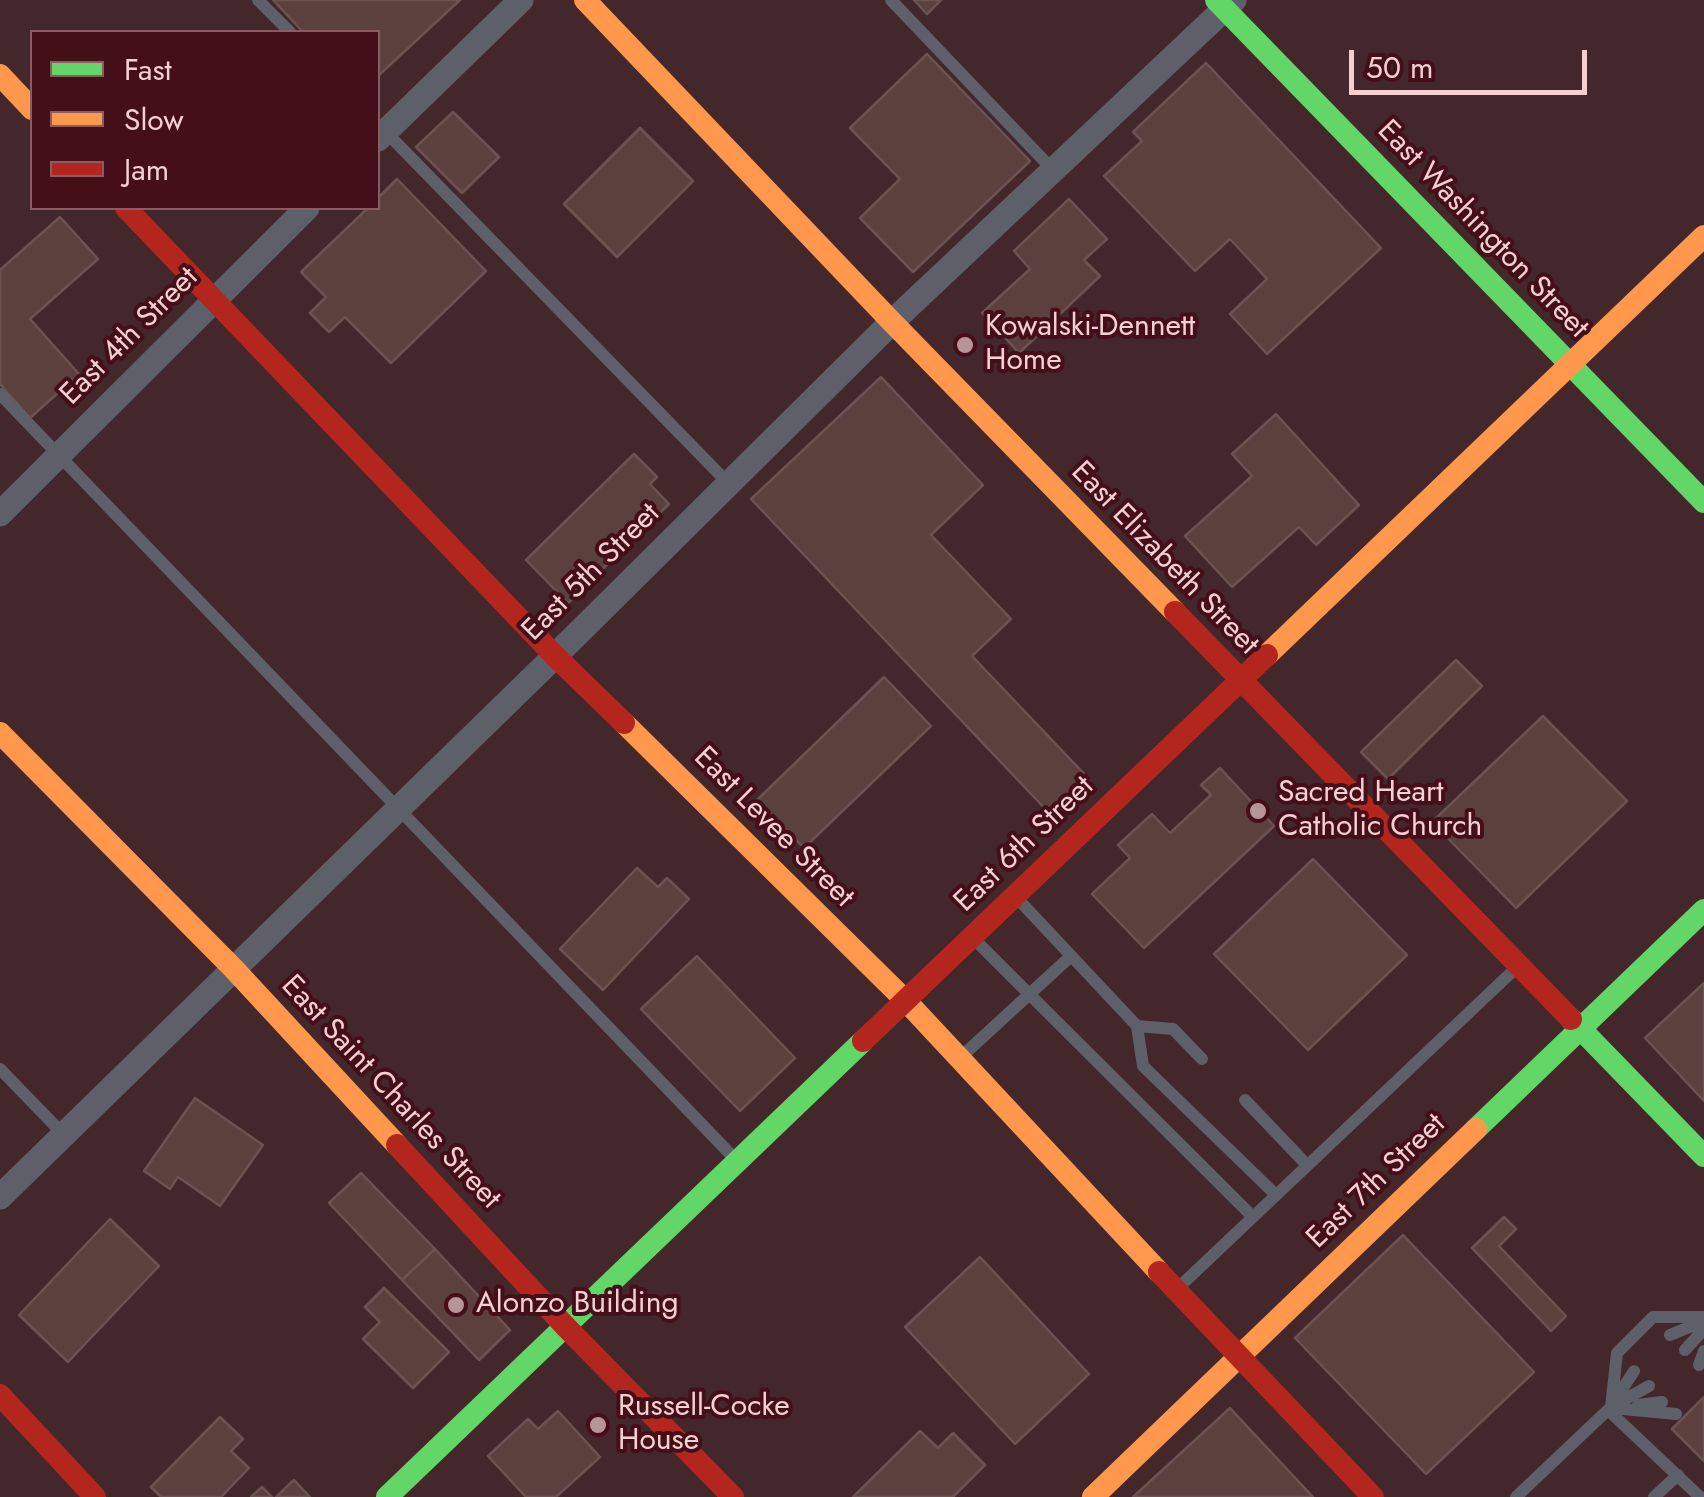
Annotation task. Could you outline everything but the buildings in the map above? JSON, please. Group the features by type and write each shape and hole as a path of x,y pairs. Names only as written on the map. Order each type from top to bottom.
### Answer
{"main road":[{"name":"East Elizabeth Street","path":"585,0 892,322 1704,1156"},
{"name":"East Washington Street","path":"1225,3 1704,502"},
{"path":"0,75 30,107"},
{"name":"East Levee Street","path":"128,210 555,656 906,1001 1238,1358 1373,1497"},
{"name":"East 6th Street","path":"392,1495 1704,236"},
{"name":"East Saint Charles Street","path":"0,733 233,968 566,1326 733,1497"},
{"name":"East 7th Street","path":"1093,1497 1704,910"},
{"path":"0,1396 95,1497"}],"street":[{"path":"380,131 522,0"},
{"name":"East 5th Street","path":"0,1197 892,322 1225,3"},
{"name":"East 4th Street","path":"0,514 305,210"}],"lane":[{"path":"258,0 288,30"},
{"path":"891,0 1053,170"},
{"path":"380,131 729,484"},
{"path":"0,394 737,1162"},
{"path":"1015,896 1137,1026 1143,1066 1276,1195"},
{"path":"973,936 1253,1217"},
{"path":"960,1058 1070,956"},
{"path":"1175,1290 1519,965"},
{"path":"1137,1026 1174,1030 1202,1059"},
{"path":"0,1068 63,1134"},
{"path":"1245,1100 1307,1165"},
{"path":"1609,1409 1617,1353 1653,1316 1704,1319"},
{"path":"1670,1335 1704,1319"},
{"path":"1685,1350 1704,1329"},
{"path":"1699,1365 1704,1351"},
{"path":"1609,1409 1634,1371"},
{"path":"1516,1497 1609,1409 1648,1386"},
{"path":"1609,1409 1662,1402"},
{"path":"1609,1409 1676,1414"},
{"path":"1609,1409 1700,1497"},
{"path":"1654,1497 1678,1475"}],"traffic: fast":[{"path":"1216,0 1704,502"},
{"path":"1476,1129 1704,910"},
{"path":"1571,1019 1704,1156"},
{"path":"387,1497 863,1041"}],"traffic: slow":[{"path":"585,0 1175,612"},
{"path":"0,75 30,107"},
{"path":"1267,655 1704,236"},
{"path":"624,723 906,1001 1159,1272"},
{"path":"0,733 233,968 397,1145"},
{"path":"1093,1497 1476,1129"}],"traffic: jam":[{"path":"128,210 555,656 624,723"},
{"path":"1175,612 1571,1019"},
{"path":"863,1041 1267,655"},
{"path":"397,1145 566,1327 733,1497"},
{"path":"1159,1272 1373,1497"},
{"path":"0,1395 95,1497"}],"place":[{"name":"Kowalski-Dennett Home","path":"965,345"},
{"name":"Sacred Heart Catholic Church","path":"1258,811"},
{"name":"Alonzo Building","path":"456,1305"},
{"name":"Russell-Cocke House","path":"598,1425"}]}
